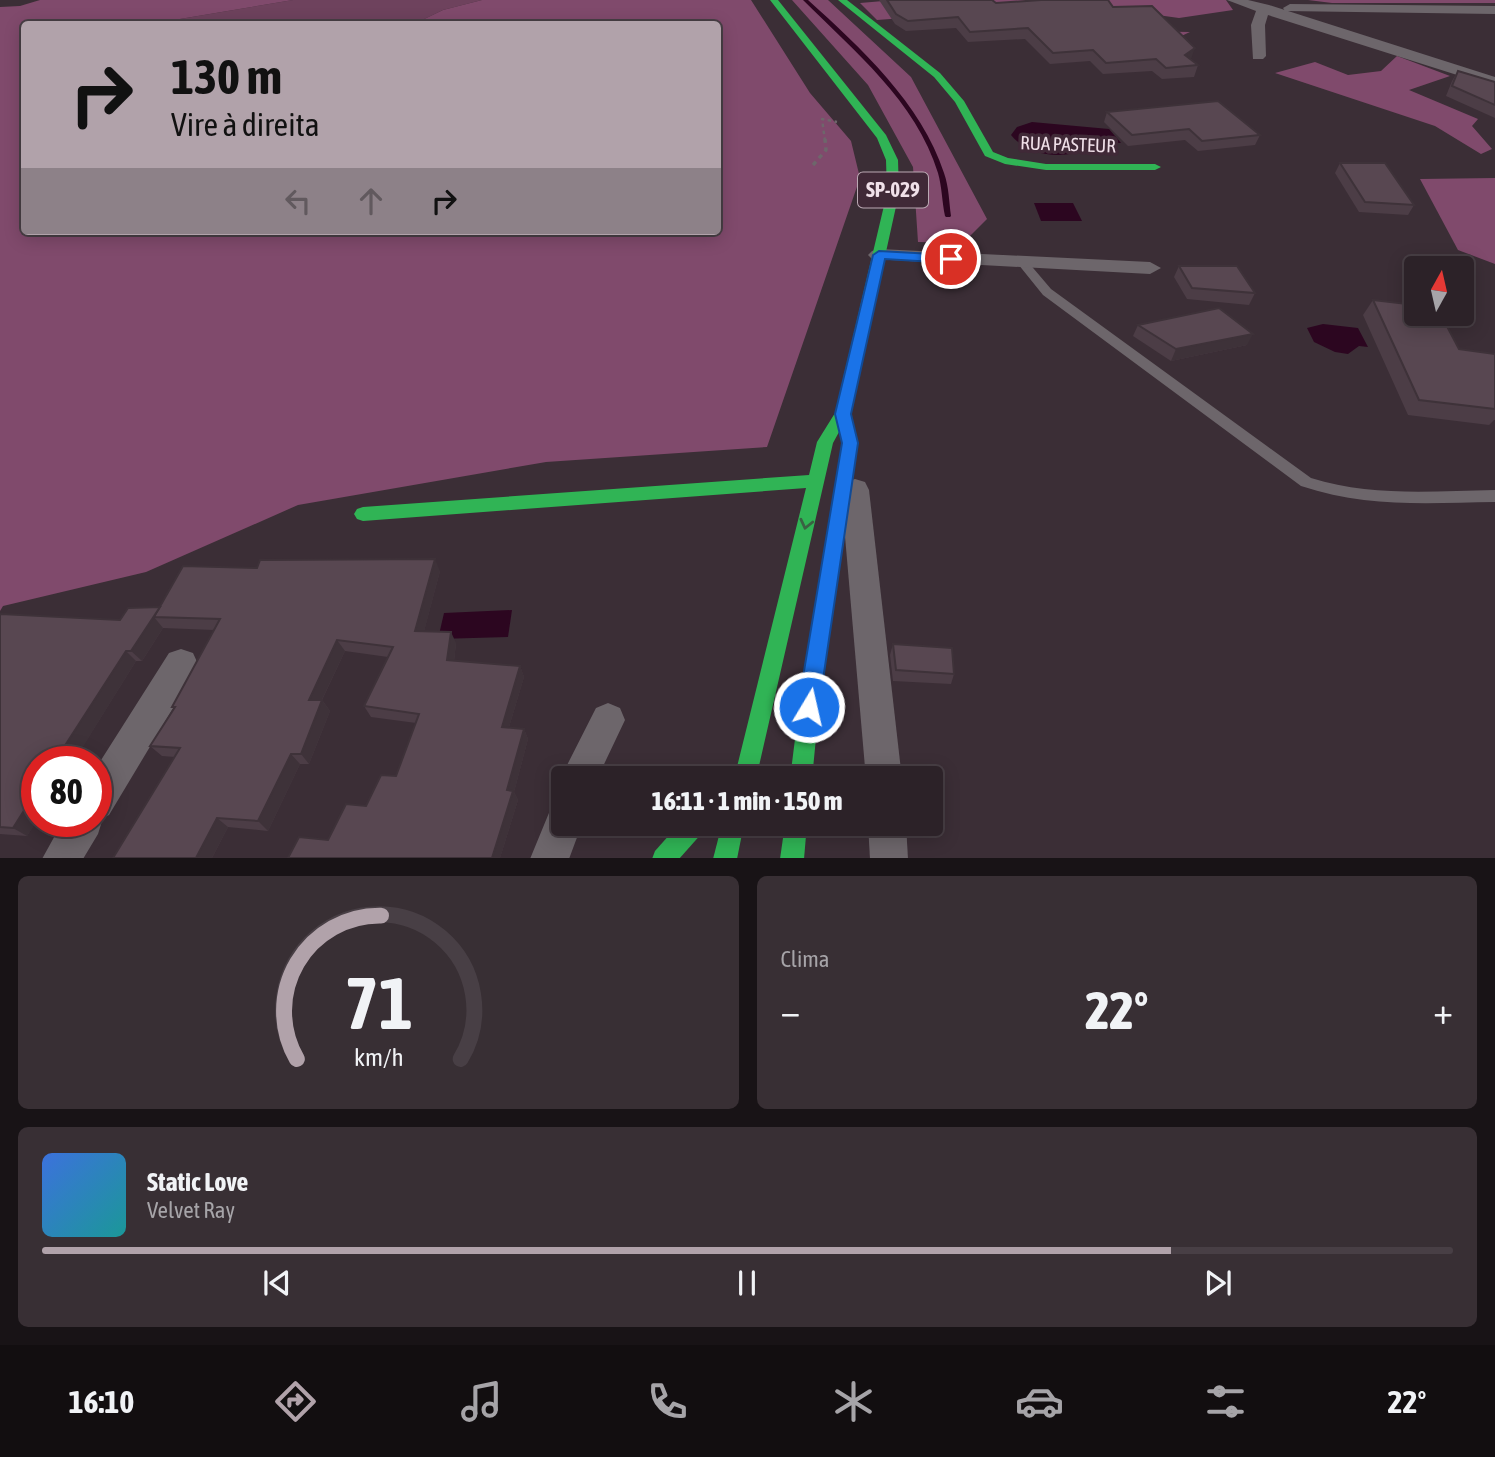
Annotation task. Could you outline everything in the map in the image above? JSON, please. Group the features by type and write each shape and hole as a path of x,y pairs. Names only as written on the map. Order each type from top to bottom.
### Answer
{"main road":[{"name":"SP-029","path":"774,0 876,129 892,160 893,193 847,428 802,766"},
{"name":"RUA PASTEUR","path":"842,0 937,75 959,101 989,154 997,159 1027,166 1154,167"},
{"name":"SP-029","path":"745,766 825,442 847,428"},
{"path":"363,514 816,481"},
{"path":"664,858 684,836"},
{"path":"725,858 730,836"},
{"path":"792,858 795,836"}],"street":[{"path":"1234,0 1495,82"},
{"path":"1264,8 1495,10"},
{"path":"1258,56 1258,25 1264,8"},
{"path":"879,255 1150,268"},
{"path":"847,428 883,766"},
{"path":"112,776 181,664"},
{"path":"585,766 608,720"},
{"path":"549,858 558,836"},
{"path":"888,836 889,858"},
{"path":"62,858 75,837"}],"lane":[{"path":"1024,264 1047,292 1306,482 1332,492 1362,496 1495,496"}],"path":[{"path":"813,165 826,150 822,119 876,129"}],"shaded area":[{"path":"40,0 293,0 168,21 21,21 21,235 721,235 721,21 420,21 443,10 482,0 751,0 810,93 851,141 860,178 767,447 546,462 298,505 146,572 3,606 0,611 0,7 20,6"},
{"path":"293,0 482,0 443,10 420,21 168,21"},
{"path":"792,0 828,0 911,77 987,219 963,243 918,242 913,167 868,85"},
{"path":"895,0 1226,0 1233,10 1179,18 1150,14 1115,17 1126,31 1190,32 1166,43 1139,47 1096,39 1062,6 877,20 860,3"},
{"path":"1308,0 1495,0 1495,3 1332,3"},
{"path":"1397,56 1450,76 1409,90 1478,119 1472,126 1492,149 1481,154 1435,126 1275,73 1315,62 1348,75 1381,71"},
{"path":"1032,122 1109,129 1121,143 1103,143 1060,155 1033,151 1011,135 1017,127"},
{"path":"1495,178 1495,264 1458,250 1420,179"},
{"path":"1034,203 1073,203 1082,221 1041,221"},
{"path":"1323,324 1358,328 1368,347 1359,346 1348,354 1335,352 1314,342 1307,328"},
{"path":"512,610 508,637 438,639 444,613"}],"building":[{"path":"887,0 992,0 996,3 1108,0 1113,7 1152,6 1195,48 1185,55 1198,65 1166,68 1156,59 1106,63 1093,50 1053,53 1028,28 970,32 958,17 908,21 896,14"},
{"path":"1458,71 1495,82 1495,105 1452,86"},
{"path":"1218,101 1260,135 1202,141 1189,129 1132,135 1107,112"},
{"path":"1340,163 1385,163 1414,205 1365,202"},
{"path":"1179,266 1237,266 1255,293 1192,288"},
{"path":"1373,300 1404,304 1404,326 1447,326 1459,349 1495,354 1495,409 1419,400"},
{"path":"1219,308 1253,334 1176,349 1138,325"},
{"path":"435,559 415,631 451,632 447,660 520,666 502,727 524,729 507,790 513,791 492,858 288,858 299,837 328,840 346,804 366,806 381,775 396,776 419,714 364,706 393,647 337,640 309,700 322,700 301,754 291,754 258,821 217,818 196,858 113,858 180,748 150,746 175,707 172,707 220,619 154,617 183,566 257,568 260,560"},
{"path":"160,607 131,651 126,651 65,746 21,746 21,815 13,828 0,827 0,615 120,620 128,608"},
{"path":"893,644 952,648 954,674 896,670"}],"waterway":[{"path":"805,0 865,57 903,101 919,125 941,173 948,216"}],"traffic: fast":[{"path":"748,766 825,442 843,414 893,193 892,160 882,137 774,0"},
{"path":"842,0 937,75 959,101 989,154 1005,161 1046,167 1155,167"},
{"path":"802,766 809,707 850,443 844,418"},
{"path":"363,514 816,481"},
{"path":"664,858 684,836"},
{"path":"725,858 730,836"},
{"path":"792,858 795,836"}],"route":[{"path":"809,707 850,443 843,414 879,255 951,259"}]}
